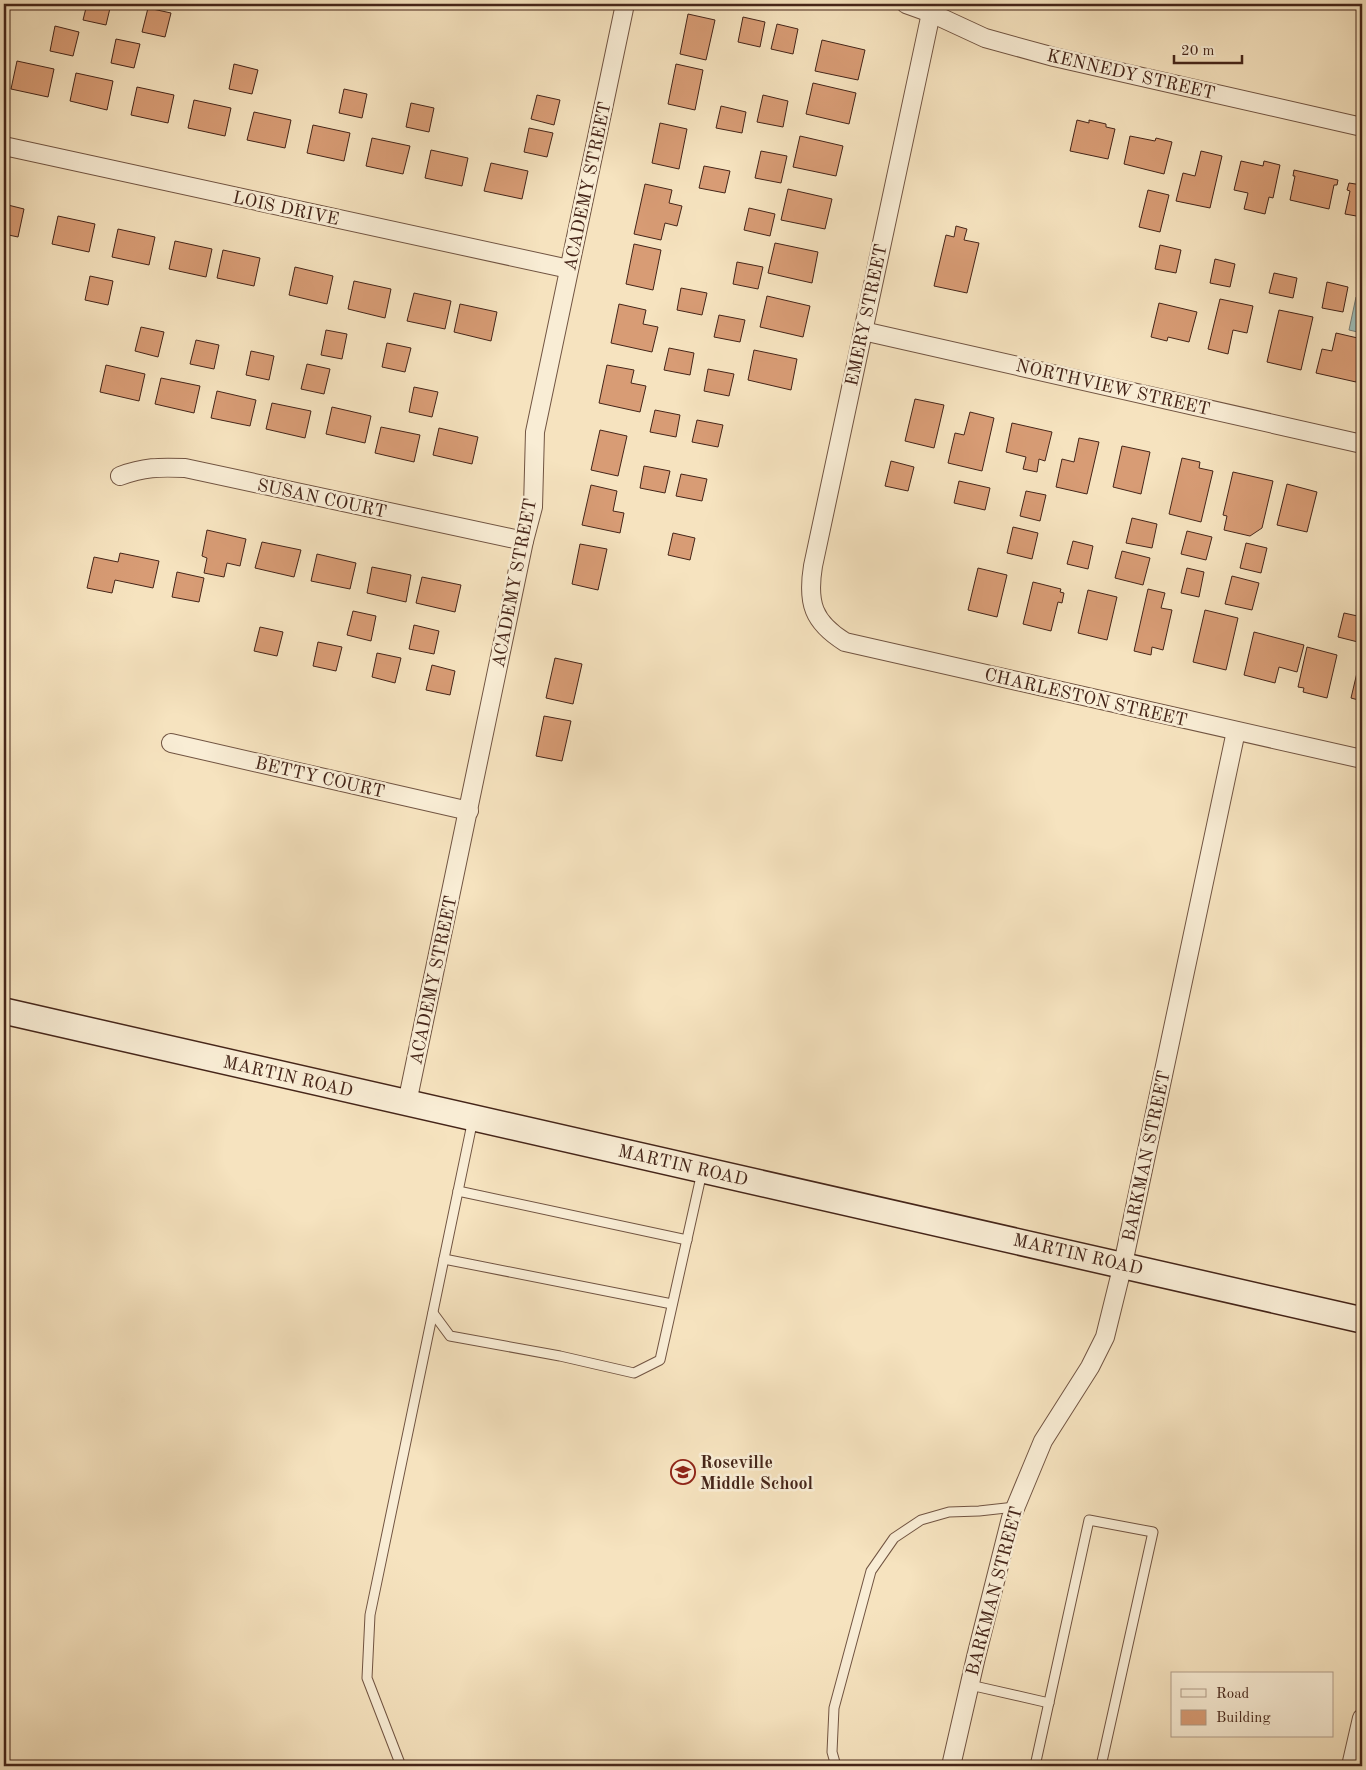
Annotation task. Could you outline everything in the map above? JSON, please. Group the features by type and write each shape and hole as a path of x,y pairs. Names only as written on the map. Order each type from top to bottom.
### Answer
{"street":[{"name":"ACADEMY STREET","path":"407,1103 532,507 535,432 625,4"},
{"name":"KENNEDY STREET","path":"906,4 986,38 1054,57 1362,127"},
{"name":"EMERY STREET","path":"818,618 811,598 810,583 931,13"},
{"name":"LOIS DRIVE","path":"4,146 569,269"},
{"name":"NORTHVIEW STREET","path":"863,330 1362,444"},
{"name":"SUSAN COURT","path":"120,476 133,471 156,467 185,468 524,540"},
{"name":"CHARLESTON STREET","path":"818,618 830,632 845,642 1362,759"},
{"name":"BARKMAN STREET","path":"951,1766 1011,1518 1043,1441 1090,1367 1105,1337 1123,1264 1236,730"},
{"name":"BETTY COURT","path":"171,744 469,811"},
{"name":"MARTIN ROAD","path":"4,1011 1123,1264 1362,1320"},
{"path":"1351,1766 1362,1718"}],"lane":[{"path":"400,1766 367,1678 370,1615 474,1118"},
{"path":"433,1314 450,1336 560,1356 634,1373 660,1360 703,1170"},
{"path":"458,1191 687,1240"},
{"path":"444,1258 672,1304"},
{"path":"836,1766 832,1752 834,1708 871,1570 894,1538 921,1520 949,1512 1016,1507"},
{"path":"1035,1766 1089,1520 1153,1532 1101,1766"},
{"path":"970,1685 1049,1703"}],"water":[{"path":"1356,297 1362,299 1362,333 1349,330"}],"building":[{"path":"87,4 111,4 106,25 83,20"},
{"path":"148,8 171,13 165,37 142,32"},
{"path":"688,14 715,20 706,60 680,54"},
{"path":"743,17 765,22 760,47 738,42"},
{"path":"777,24 798,29 793,54 771,49"},
{"path":"55,26 79,32 73,56 50,51"},
{"path":"116,39 140,44 134,68 111,63"},
{"path":"822,40 865,50 858,80 815,71"},
{"path":"17,61 54,69 48,97 11,89"},
{"path":"234,64 258,70 252,94 229,89"},
{"path":"676,64 703,70 695,110 668,104"},
{"path":"76,73 113,81 107,110 70,101"},
{"path":"813,83 856,93 849,124 806,114"},
{"path":"137,87 174,95 168,123 131,115"},
{"path":"344,89 367,94 362,118 339,113"},
{"path":"537,95 560,100 554,125 531,119"},
{"path":"763,95 788,101 783,127 757,122"},
{"path":"194,100 231,108 225,136 188,128"},
{"path":"411,103 434,108 429,132 406,127"},
{"path":"721,106 746,112 742,133 716,128"},
{"path":"254,112 291,120 285,148 247,140"},
{"path":"1077,120 1089,123 1089,120 1106,124 1106,127 1115,129 1108,159 1070,151"},
{"path":"660,123 687,129 679,169 652,163"},
{"path":"313,125 350,133 344,161 307,153"},
{"path":"529,128 553,133 547,157 524,152"},
{"path":"800,136 843,146 836,176 793,167"},
{"path":"1130,136 1155,141 1156,138 1172,142 1164,174 1124,164"},
{"path":"372,138 410,146 403,174 366,166"},
{"path":"431,150 468,158 462,186 425,178"},
{"path":"761,151 787,156 781,183 755,178"},
{"path":"1201,151 1222,156 1210,208 1176,201 1183,173 1195,176"},
{"path":"1241,161 1263,166 1264,161 1280,165 1273,198 1269,197 1265,214 1244,209 1248,193 1234,190"},
{"path":"491,163 528,171 522,199 484,191"},
{"path":"704,166 730,171 725,193 699,188"},
{"path":"1294,170 1338,180 1337,185 1334,185 1329,209 1290,200 1295,176 1293,176"},
{"path":"1349,183 1362,185 1362,217 1345,214 1350,191 1347,190"},
{"path":"645,184 672,190 669,203 682,206 677,226 665,223 661,240 634,234"},
{"path":"788,189 832,199 825,229 781,220"},
{"path":"1148,190 1169,195 1160,232 1139,227"},
{"path":"4,204 24,209 18,237 4,234"},
{"path":"749,208 775,214 770,236 744,230"},
{"path":"58,216 95,224 89,252 52,244"},
{"path":"956,226 967,229 964,240 979,243 967,293 934,286 946,235 954,237"},
{"path":"118,229 155,237 149,265 112,257"},
{"path":"175,241 212,249 206,277 169,269"},
{"path":"775,243 818,252 812,283 768,273"},
{"path":"634,244 661,250 653,290 626,284"},
{"path":"1160,245 1181,250 1176,273 1155,269"},
{"path":"223,250 260,258 254,286 217,278"},
{"path":"1215,259 1235,264 1230,287 1210,283"},
{"path":"1358,260 1362,261 1362,278 1357,277 1359,268 1357,268"},
{"path":"737,262 763,267 758,289 733,284"},
{"path":"295,267 333,276 327,304 289,295"},
{"path":"1274,273 1297,278 1293,298 1269,293"},
{"path":"90,276 113,281 108,305 85,300"},
{"path":"354,281 391,289 385,318 348,309"},
{"path":"1327,282 1348,287 1343,312 1322,308"},
{"path":"681,288 707,293 702,315 677,310"},
{"path":"414,293 451,301 445,329 407,321"},
{"path":"767,296 810,306 803,337 760,327"},
{"path":"1220,299 1253,306 1247,333 1233,330 1228,354 1208,349"},
{"path":"1159,303 1197,312 1189,342 1168,337 1167,341 1151,337"},
{"path":"460,304 497,312 491,341 454,332"},
{"path":"619,304 646,310 643,324 658,327 652,352 611,343"},
{"path":"1279,310 1313,317 1301,370 1267,362"},
{"path":"719,315 745,320 740,342 714,337"},
{"path":"141,327 164,332 158,357 135,351"},
{"path":"326,330 347,334 342,359 321,355"},
{"path":"1336,333 1362,339 1362,354 1356,382 1316,373 1322,349 1332,351"},
{"path":"196,340 219,345 214,369 190,364"},
{"path":"387,343 411,348 405,372 382,367"},
{"path":"669,348 694,353 690,375 664,370"},
{"path":"754,350 797,359 791,390 748,380"},
{"path":"251,351 274,356 269,380 246,375"},
{"path":"307,364 330,369 324,394 301,389"},
{"path":"106,365 145,374 139,401 100,392"},
{"path":"607,365 634,370 631,383 646,386 640,412 599,403"},
{"path":"708,369 734,374 729,396 704,391"},
{"path":"161,378 200,386 194,413 155,404"},
{"path":"414,387 438,392 432,417 409,412"},
{"path":"217,391 256,400 250,426 211,418"},
{"path":"915,399 944,405 934,448 905,441"},
{"path":"272,403 311,411 305,438 266,429"},
{"path":"332,407 371,416 365,443 326,434"},
{"path":"655,410 680,415 676,437 650,432"},
{"path":"970,412 994,418 982,471 948,463 955,433 964,435"},
{"path":"697,420 723,425 718,447 692,442"},
{"path":"1012,423 1052,432 1045,461 1039,459 1037,472 1023,469 1026,457 1006,452"},
{"path":"381,427 420,435 414,462 375,453"},
{"path":"439,428 478,437 472,464 433,455"},
{"path":"600,430 627,436 618,476 591,470"},
{"path":"1079,438 1099,442 1087,494 1056,487 1062,459 1074,462"},
{"path":"1122,446 1150,452 1141,494 1113,487"},
{"path":"1182,458 1200,462 1199,468 1213,471 1201,522 1169,514"},
{"path":"891,461 914,467 908,491 885,486"},
{"path":"644,466 670,471 665,493 640,488"},
{"path":"1233,472 1273,481 1262,528 1250,536 1224,530 1227,516 1223,515"},
{"path":"681,474 707,479 702,501 676,496"},
{"path":"959,481 990,488 985,510 954,503"},
{"path":"1287,484 1317,492 1307,532 1277,525"},
{"path":"591,485 617,491 613,511 624,513 620,533 582,525"},
{"path":"1026,491 1046,495 1040,521 1020,516"},
{"path":"1132,518 1157,524 1152,548 1126,543"},
{"path":"1013,527 1038,533 1032,559 1007,553"},
{"path":"207,530 246,539 240,566 227,563 224,577 204,573 207,558 202,556"},
{"path":"1187,531 1212,537 1206,560 1181,554"},
{"path":"673,533 695,538 690,560 668,555"},
{"path":"1073,541 1093,546 1088,569 1067,564"},
{"path":"262,542 301,550 294,577 255,568"},
{"path":"1246,543 1267,548 1261,573 1240,568"},
{"path":"580,544 607,549 598,590 572,584"},
{"path":"1122,551 1150,558 1143,585 1115,578"},
{"path":"120,553 159,561 153,588 115,580 112,593 87,588 94,557 118,562"},
{"path":"317,554 356,563 350,589 311,581"},
{"path":"372,567 411,575 406,602 367,593"},
{"path":"978,568 1007,575 997,617 968,610"},
{"path":"1187,568 1204,572 1199,597 1181,593"},
{"path":"177,572 204,578 199,602 172,597"},
{"path":"1232,576 1259,583 1252,610 1225,604"},
{"path":"422,577 461,585 455,612 416,603"},
{"path":"1033,582 1061,589 1060,592 1064,593 1062,603 1058,602 1051,631 1023,624"},
{"path":"1148,589 1165,593 1161,608 1172,610 1163,650 1152,647 1151,655 1134,651"},
{"path":"1088,590 1117,597 1107,640 1078,633"},
{"path":"1205,610 1238,618 1226,670 1193,662"},
{"path":"353,611 376,616 371,641 347,635"},
{"path":"1344,613 1362,617 1362,643 1338,637"},
{"path":"414,625 439,631 434,654 409,649"},
{"path":"260,627 283,632 277,656 254,651"},
{"path":"1254,632 1304,645 1297,672 1279,667 1275,683 1244,675"},
{"path":"318,642 342,647 336,671 313,666"},
{"path":"1307,647 1337,655 1327,698 1303,692 1304,688 1298,687"},
{"path":"377,653 401,658 395,683 372,677"},
{"path":"555,658 582,664 573,704 546,698"},
{"path":"1360,660 1362,660 1362,701 1351,698"},
{"path":"432,665 455,671 450,695 426,690"},
{"path":"544,716 571,721 562,761 536,756"}],"place":[{"name":"Roseville Middle School","path":"683,1472"}]}
